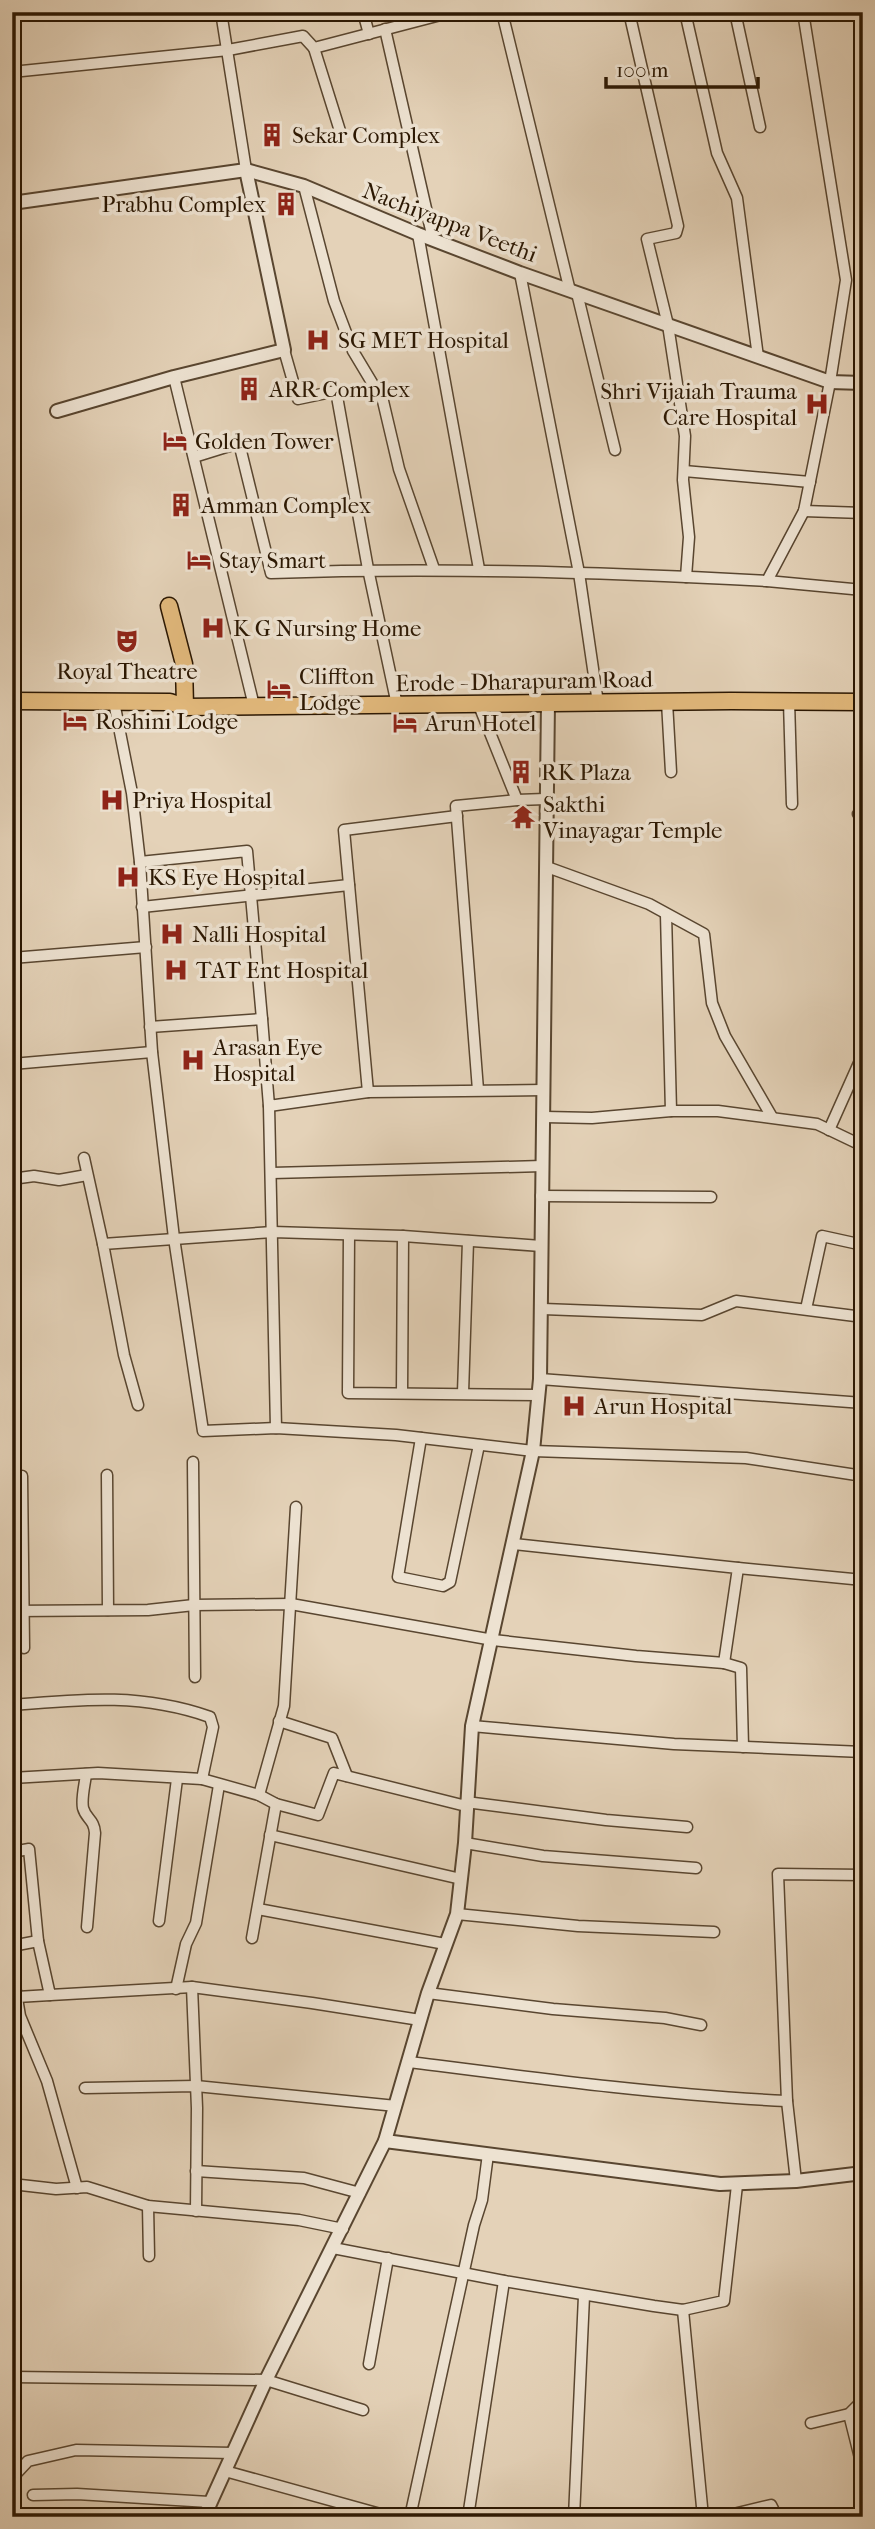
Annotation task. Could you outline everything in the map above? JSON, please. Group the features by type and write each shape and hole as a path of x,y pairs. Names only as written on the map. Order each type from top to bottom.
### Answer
{"main road":[{"path":"169,606 184,664 185,707"},
{"name":"Erode - Dharapuram Road","path":"12,701 115,707"},
{"name":"Erode - Dharapuram Road","path":"12,711 170,702 185,707 548,702 863,702"}],"street":[{"path":"221,12 246,170 284,350 298,399 336,391 368,569 397,705"},
{"path":"363,12 369,34"},
{"path":"314,48 452,12"},
{"path":"502,12 615,450"},
{"path":"629,12 678,226 676,233 647,239 668,325 685,436 684,471 689,537 686,577"},
{"path":"685,12 717,153 737,198 758,357"},
{"path":"735,12 760,127"},
{"path":"767,581 804,511 830,382 846,280 803,12"},
{"path":"385,29 433,239"},
{"path":"12,72 228,50 303,36 314,48 340,131"},
{"name":"Nachiyappa Veethi","path":"12,203 246,170 304,186 520,273 830,382 863,383"},
{"path":"304,186 334,301 353,351 383,401 399,469 434,569"},
{"path":"418,234 479,569"},
{"path":"520,273 579,573 598,703"},
{"path":"57,411 174,377 284,350"},
{"path":"174,377 254,706"},
{"path":"194,457 239,443 271,573 368,569 479,569 767,581 863,590"},
{"path":"684,471 810,482"},
{"path":"804,511 863,513"},
{"path":"789,701 792,804"},
{"path":"204,2517 267,2380 385,2141 428,1993 457,1914 465,1843 472,1726 533,1451 539,1395 542,1310 541,1196 545,1117 545,799 548,702"},
{"path":"667,702 671,772"},
{"path":"478,703 517,800"},
{"path":"115,707 132,793 140,862 152,1052 174,1238 203,1431 276,1427 422,1438 533,1451 746,1458 863,1476"},
{"path":"478,1090 456,806 545,799"},
{"path":"368,1091 344,830 457,816"},
{"path":"140,862 247,851 269,1106 276,1427"},
{"path":"547,867 649,904 704,934 712,1003 725,1035 772,1117"},
{"path":"142,907 349,886"},
{"path":"666,914 671,1111"},
{"path":"12,958 146,947"},
{"path":"150,1027 262,1019"},
{"path":"12,1064 152,1052"},
{"path":"828,1129 863,1055"},
{"path":"269,1106 368,1091 544,1090"},
{"path":"545,1117 592,1118 671,1111 718,1111 817,1124 863,1146"},
{"path":"84,1158 124,1355 138,1405"},
{"path":"272,1173 542,1166"},
{"path":"12,1179 34,1176 59,1180 87,1175"},
{"path":"541,1196 711,1197"},
{"path":"103,1244 273,1232 403,1236 541,1247"},
{"path":"349,1235 348,1393 539,1395"},
{"path":"402,1393 403,1236"},
{"path":"806,1309 822,1237 863,1245"},
{"path":"463,1393 468,1241"},
{"path":"542,1310 702,1315 736,1301 863,1317"},
{"path":"540,1379 863,1403"},
{"path":"422,1438 398,1577 443,1586 450,1583 479,1445"},
{"path":"193,1462 195,1677"},
{"path":"107,1475 108,1610"},
{"path":"22,1476 18,1611 24,1648"},
{"path":"259,1795 284,1706 296,1507"},
{"path":"514,1544 863,1580"},
{"path":"724,1663 737,1568"},
{"path":"18,1611 148,1610 194,1605 291,1604 492,1640 724,1663 741,1668 743,1747"},
{"path":"12,1705 96,1698 139,1700 210,1717 213,1727 202,1779"},
{"path":"279,1721 332,1738 346,1776"},
{"path":"472,1726 674,1744 863,1752"},
{"path":"12,1778 86,1774 202,1779 318,1815 334,1773 466,1804 687,1827"},
{"path":"86,1774 83,1810 94,1825 95,1833 86,1927"},
{"path":"159,1921 177,1779"},
{"path":"176,1989 186,1944 196,1923 219,1785"},
{"path":"252,1938 276,1804"},
{"path":"270,1836 461,1880"},
{"path":"863,1837 863,1891"},
{"path":"465,1843 543,1856 696,1868"},
{"path":"12,1852 29,1849 38,1941 50,1995"},
{"path":"796,2181 787,2101 778,1874 862,1875"},
{"path":"258,1909 445,1944"},
{"path":"457,1914 578,1926 714,1933"},
{"path":"12,1946 38,1941"},
{"path":"12,1968 20,2016 47,2081 77,2188"},
{"path":"192,1987 196,2086 196,2211"},
{"path":"17,1997 192,1987 420,2020"},
{"path":"428,1993 553,2009 665,2018 701,2025"},
{"path":"410,2062 585,2085 717,2098 787,2101"},
{"path":"85,2088 196,2086 396,2106"},
{"path":"385,2141 737,2185 863,2173"},
{"path":"410,2517 482,2200 488,2154"},
{"path":"196,2171 304,2178 360,2193"},
{"path":"12,2184 56,2189 86,2187 148,2206 299,2220 343,2229"},
{"path":"333,2248 584,2296 683,2310 724,2301 737,2185"},
{"path":"148,2206 149,2256"},
{"path":"369,2364 388,2259"},
{"path":"468,2517 504,2281"},
{"path":"574,2517 584,2296"},
{"path":"683,2310 703,2517"},
{"path":"12,2377 267,2380 363,2410"},
{"path":"810,2423 849,2414 863,2400"},
{"path":"849,2414 863,2470"},
{"path":"12,2478 22,2466 37,2457 76,2449 233,2453"},
{"path":"225,2471 391,2517"},
{"path":"33,2495 77,2494 209,2502"},
{"path":"721,2517 771,2505 777,2517"}],"place":[{"name":"Sekar Complex","path":"272,135"},
{"name":"Prabhu Complex","path":"286,204"},
{"name":"SG MET Hospital","path":"318,340"},
{"name":"ARR Complex","path":"249,389"},
{"name":"Shri Vijaiah Trauma Care Hospital","path":"817,404"},
{"name":"Golden Tower","path":"175,441"},
{"name":"Amman Complex","path":"181,505"},
{"name":"Stay Smart","path":"199,560"},
{"name":"K G Nursing Home","path":"213,628"},
{"name":"Royal Theatre","path":"127,641"},
{"name":"Cliffton Lodge","path":"279,689"},
{"name":"Roshini Lodge","path":"75,721"},
{"name":"Arun Hotel","path":"405,723"},
{"name":"RK Plaza","path":"521,772"},
{"name":"Priya Hospital","path":"112,800"},
{"name":"Sakthi Vinayagar Temple","path":"523,817"},
{"name":"KS Eye Hospital","path":"128,877"},
{"name":"Nalli Hospital","path":"172,934"},
{"name":"TAT Ent Hospital","path":"176,970"},
{"name":"Arasan Eye Hospital","path":"193,1060"},
{"name":"Arun Hospital","path":"574,1406"}]}
